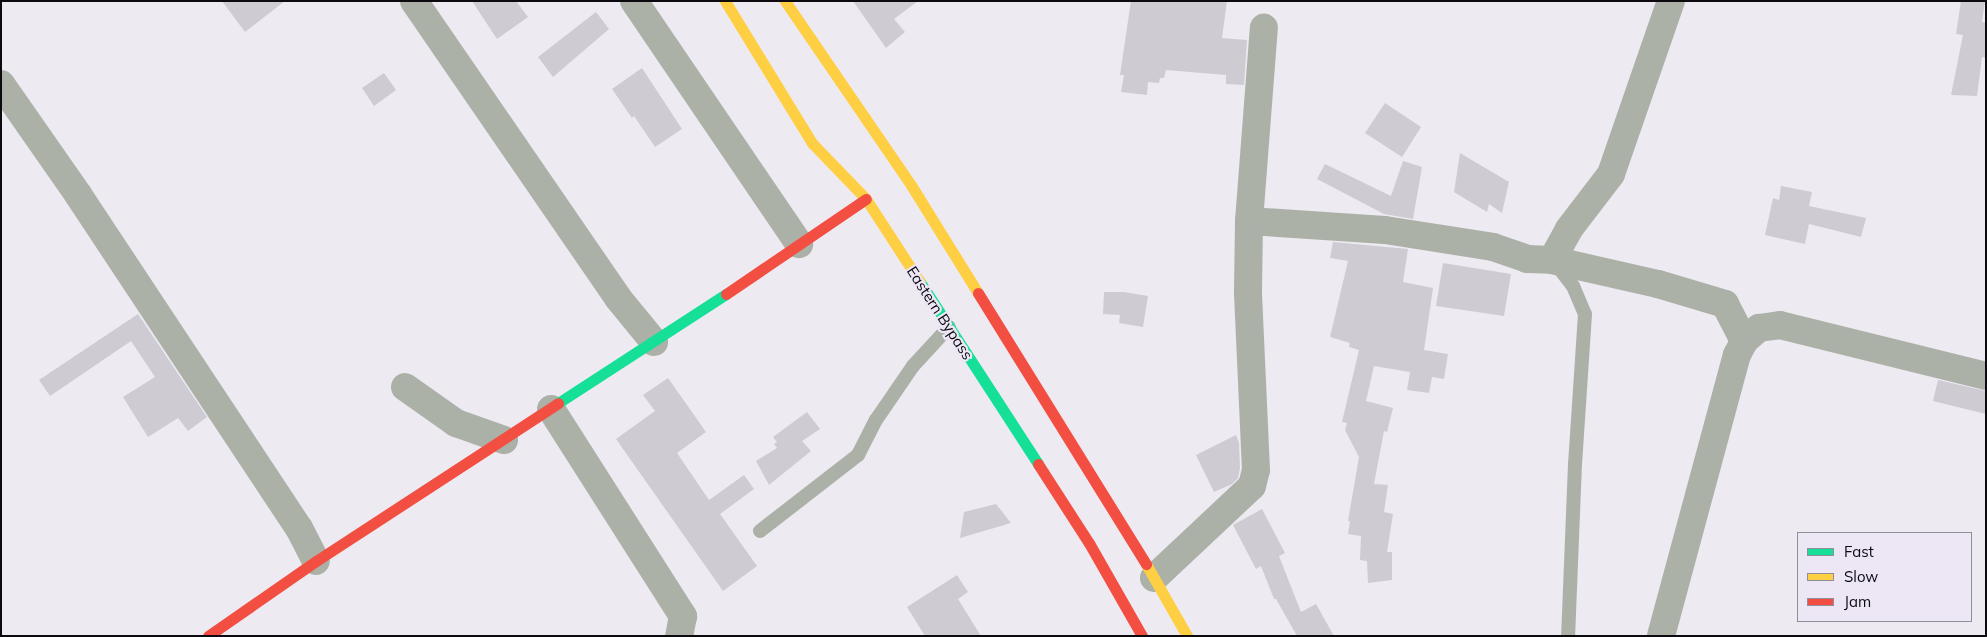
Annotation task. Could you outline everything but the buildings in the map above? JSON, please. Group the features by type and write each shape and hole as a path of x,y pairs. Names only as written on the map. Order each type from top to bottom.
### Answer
{"main road":[{"name":"Eastern Bypass","path":"725,1 812,143 866,199 1089,543 1142,636"},
{"path":"785,1 911,185 1154,578 1187,636"},
{"path":"208,636 316,561 654,342 866,199"}],"street":[{"path":"414,1 618,298 654,342"},
{"path":"634,1 799,244"},
{"path":"1552,260 1569,229 1611,174 1671,1"},
{"path":"1154,578 1252,486 1256,470 1248,292 1249,220 1264,28"},
{"path":"1,84 79,196 288,511 316,561"},
{"path":"1249,220 1385,230 1493,247 1527,259 1552,260 1658,284 1725,304 1744,341"},
{"path":"1661,636 1737,355 1744,341 1759,328 1780,325 1926,359 1986,376"},
{"path":"405,387 456,423 504,440"},
{"path":"551,409 683,616 679,636"}],"lane":[{"path":"1552,260 1573,286 1584,314 1575,464 1568,636"},
{"path":"760,530 858,455 876,420 913,366 949,327"}],"traffic: fast":[{"path":"920,282 1038,464"},
{"path":"558,403 726,294"}],"traffic: slow":[{"path":"725,1 812,143 866,199 920,282"},
{"path":"785,1 911,185 978,293"},
{"path":"1146,564 1187,636"}],"traffic: jam":[{"path":"726,294 866,199"},
{"path":"978,293 1146,564"},
{"path":"208,636 316,561 558,403"},
{"path":"1038,464 1089,543 1142,636"}]}
